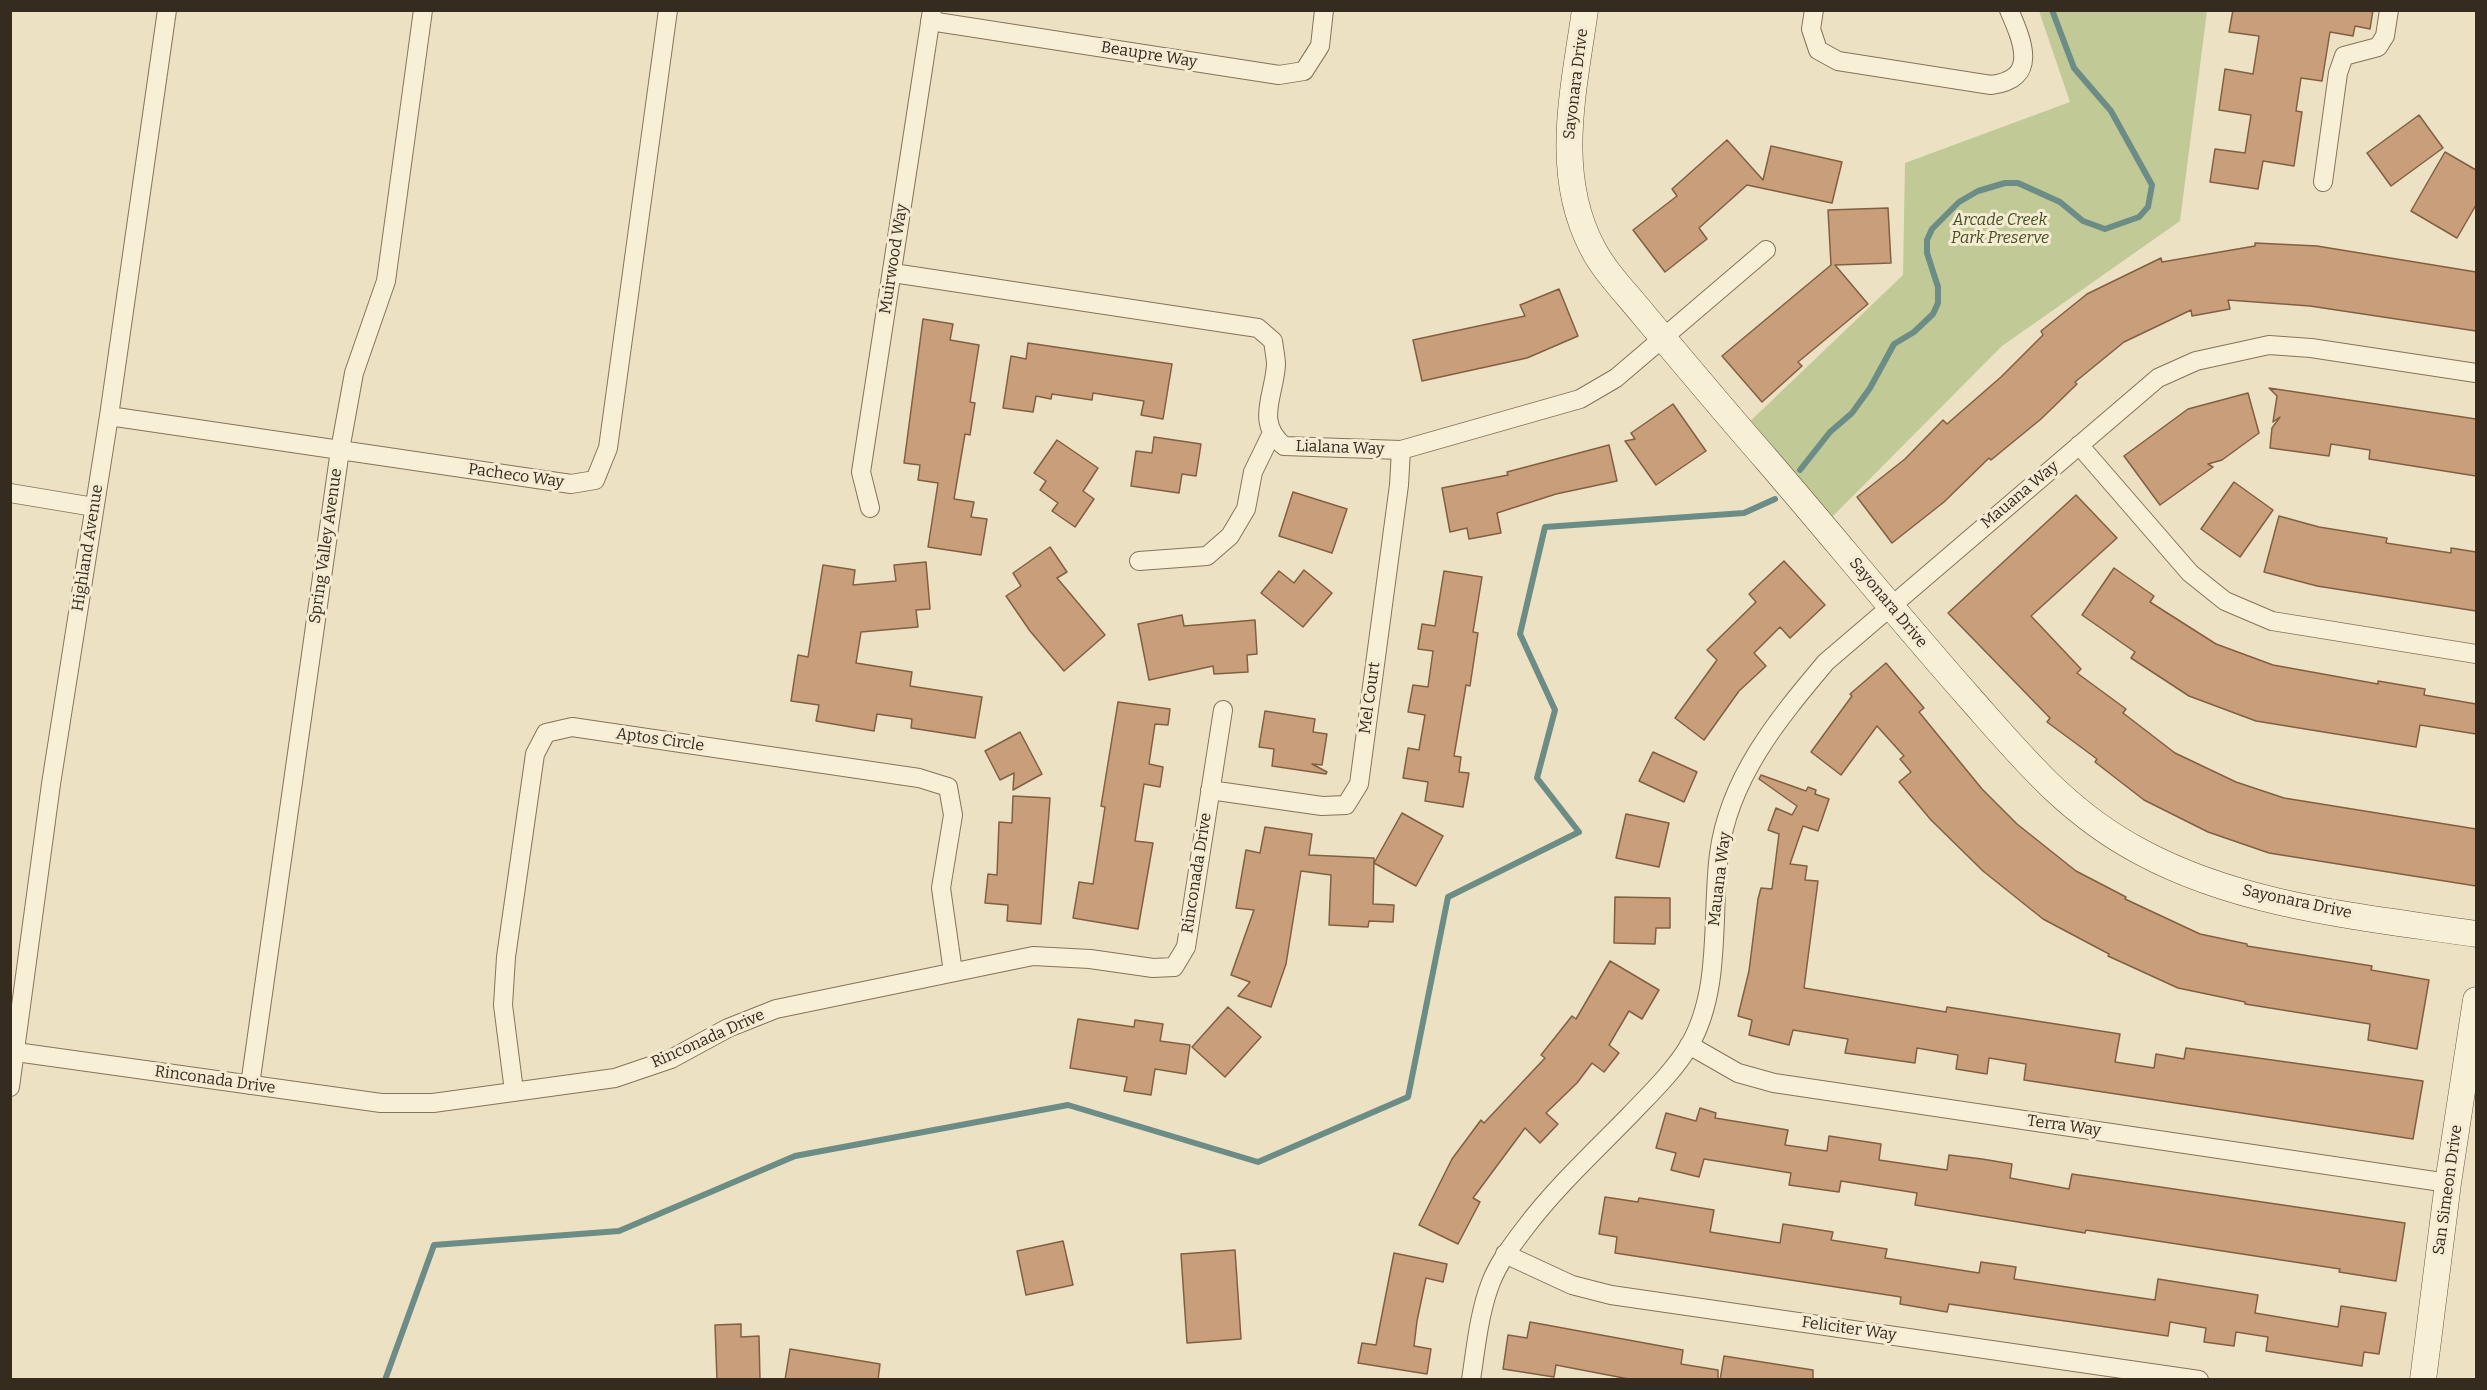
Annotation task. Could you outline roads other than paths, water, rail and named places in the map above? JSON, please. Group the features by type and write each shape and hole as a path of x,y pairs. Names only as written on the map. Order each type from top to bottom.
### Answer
{"street":[{"name":"Highland Avenue","path":"10,1086 15,1052 18,975 51,784 109,416 166,10"},
{"name":"Spring Valley Avenue","path":"250,1085 340,450 354,373 386,281 423,10"},
{"name":"Pacheco Way","path":"109,416 571,484 595,480 608,448 668,10"},
{"name":"Beaupre Way","path":"931,16 1280,75 1304,71 1320,46 1324,10"},
{"name":"Sayonara Drive","path":"1585,10 1570,118 1568,156 1576,202 1592,246 1664,339 1817,518 1888,606 2051,789 2103,830 2143,854 2195,875 2261,897 2317,909 2476,934"},
{"path":"1814,10 1811,29 1818,50 1838,61 1991,85 2003,84 2015,76 2025,57 2024,44 2009,10"},
{"path":"2323,182 2344,56 2378,47 2385,36 2389,10"},
{"name":"Muirwood Way","path":"870,508 861,472 931,16"},
{"name":"Lialana Way","path":"1271,435 1284,446 1401,450 1580,399 1616,378 1766,250"},
{"path":"892,273 1258,328 1273,341 1276,364 1267,416 1271,435 1253,472 1246,510 1230,536 1207,556 1139,561"},
{"name":"Mauana Way","path":"1471,1380 1482,1308 1505,1254 1545,1203 1654,1090 1689,1045 1703,1008 1711,968 1719,853 1731,804 1750,764 1779,717 1826,662 1888,606 2158,378 2196,361 2269,345 2311,348 2476,373"},
{"path":"2079,445 2190,573 2225,601 2272,621 2476,654"},
{"name":"Mel Court","path":"1210,790 1322,806 1346,805 1359,784 1399,485 1401,450"},
{"path":"10,493 94,507"},
{"name":"Rinconada Drive","path":"15,1052 381,1103 433,1103 615,1078 670,1059 728,1028 776,1009 1033,956 1090,959 1153,968 1174,967 1186,947 1223,710"},
{"name":"Aptos Circle","path":"514,1091 503,1005 506,957 535,754 546,733 572,727 919,778 948,787 953,815 941,888 953,972"},
{"name":"San Simeon Drive","path":"2423,1380 2448,1183 2476,1000"},
{"name":"Terra Way","path":"1689,1045 1738,1074 1774,1083 2448,1183"},
{"name":"Feliciter Way","path":"1505,1254 1572,1285 1611,1295 2199,1380"}],"waterway":[{"path":"1800,470 1830,432 1852,413 1870,388 1894,344 1914,332 1933,314 1938,303 1938,287 1927,253 1927,240 1932,229 1959,202 1978,191 2005,183 2018,183 2060,202 2083,221 2105,229 2139,217 2148,207 2152,185 2111,111 2074,68 2052,10"},
{"path":"385,1380 434,1245 619,1231 795,1156 1068,1105 1258,1162 1408,1097 1448,897 1579,832 1537,778 1555,710 1520,634 1545,527 1744,513 1775,499"}],"park label":[{"name":"Arcade Creek Park Preserve","path":"2000,230"}]}
